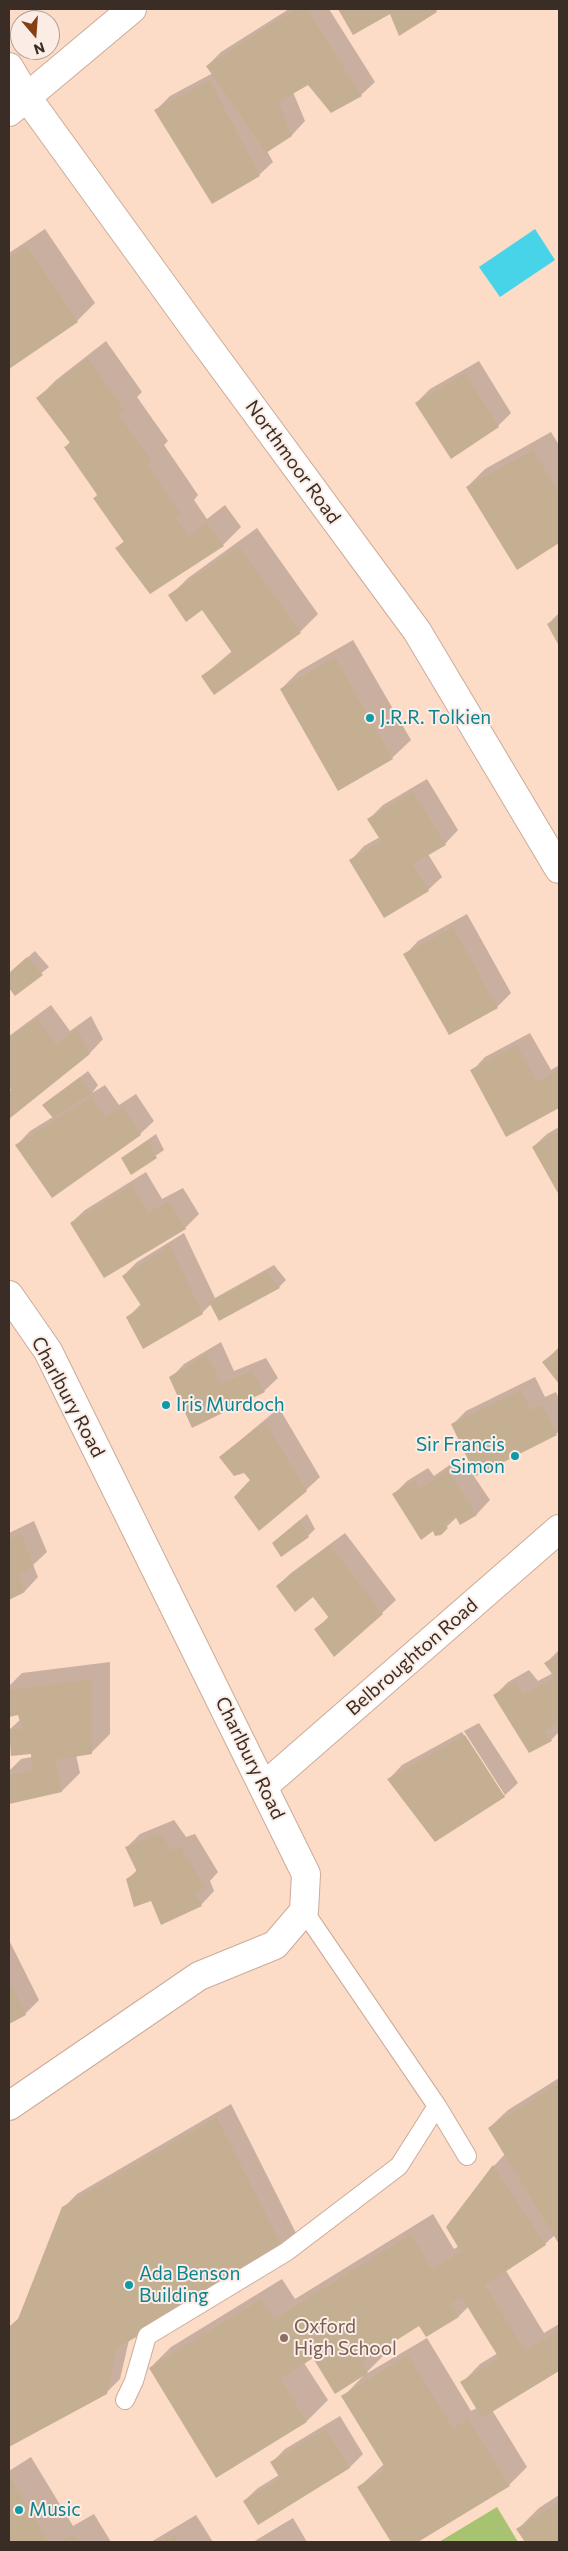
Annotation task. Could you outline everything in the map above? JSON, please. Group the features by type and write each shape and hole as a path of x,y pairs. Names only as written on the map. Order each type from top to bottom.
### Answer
{"street":[{"path":"18,104 132,9"},
{"name":"Northmoor Road","path":"9,68 18,104 417,631 559,869"},
{"name":"Charlbury Road","path":"9,1295 48,1351 264,1786 306,1874 304,1911"},
{"name":"Belbroughton Road","path":"264,1786 559,1529"},
{"path":"9,2106 199,1976 274,1945 304,1911"}],"lane":[{"path":"304,1911 437,2106 467,2156"},
{"path":"125,2400 134,2381 146,2336 286,2252 399,2166 437,2106"}],"green space":[{"path":"497,2507 518,2542 439,2542"}],"water":[{"path":"535,229 555,260 500,297 479,267"}],"building":[{"path":"295,9 307,9 362,96 331,113 308,85 279,102 292,136 266,153 206,66"},
{"path":"338,9 435,9 437,12 399,36 390,14 353,35"},
{"path":"210,80 260,176 212,204 154,110"},
{"path":"27,246 78,322 9,369 9,258"},
{"path":"88,358 125,411 119,415 151,460 147,464 181,514 175,517 189,536 206,522 224,546 150,594 115,548 124,542 93,498 98,496 64,447 71,444 36,398"},
{"path":"465,373 499,427 451,459 415,403"},
{"path":"533,450 559,492 559,543 517,570 466,487"},
{"path":"239,546 301,633 214,695 201,676 233,654 202,610 186,622 168,595"},
{"path":"559,617 559,646 547,624"},
{"path":"335,657 393,759 338,791 280,689"},
{"path":"413,791 446,845 413,864 429,891 384,918 349,860 381,841 367,819"},
{"path":"453,927 498,1008 449,1035 403,954"},
{"path":"27,957 43,975 15,996 9,988 9,973"},
{"path":"37,1018 56,1044 77,1029 90,1054 9,1119 9,1093 12,1091 9,1087 9,1038"},
{"path":"517,1045 537,1082 559,1069 559,1108 506,1137 470,1070"},
{"path":"80,1077 92,1093 53,1118 42,1105"},
{"path":"91,1097 105,1117 123,1107 141,1135 52,1198 15,1145"},
{"path":"559,1131 559,1195 532,1147"},
{"path":"148,1140 157,1158 131,1175 121,1158"},
{"path":"132,1185 148,1212 169,1201 186,1229 104,1278 70,1223"},
{"path":"170,1245 203,1314 143,1349 126,1317 142,1307 122,1276"},
{"path":"267,1271 280,1288 219,1321 209,1302"},
{"path":"559,1349 559,1384 542,1362"},
{"path":"207,1354 221,1383 252,1371 265,1392 192,1428 169,1377"},
{"path":"521,1390 531,1410 542,1404 557,1435 476,1476 451,1424"},
{"path":"265,1421 307,1491 259,1531 234,1497 250,1480 244,1473 234,1476 219,1457"},
{"path":"447,1470 477,1515 460,1525 455,1516 444,1524 448,1528 441,1535 435,1536 433,1531 421,1540 392,1494 414,1480 420,1489"},
{"path":"300,1520 309,1537 281,1557 272,1543"},
{"path":"21,1533 34,1567 18,1574 25,1592 9,1600 9,1539"},
{"path":"330,1545 383,1614 334,1657 314,1629 329,1618 313,1597 295,1612 276,1586"},
{"path":"559,1654 559,1722 545,1731 552,1741 529,1753 493,1695 515,1682 524,1694 555,1678 544,1663"},
{"path":"92,1679 92,1754 56,1760 62,1792 9,1804 9,1775 32,1771 31,1754 11,1756 9,1729 22,1729 18,1715 9,1717 9,1690"},
{"path":"465,1735 505,1797 435,1842 387,1779"},
{"path":"160,1833 172,1850 181,1847 205,1887 196,1893 202,1906 161,1925 151,1901 134,1907 126,1879 137,1872 125,1847"},
{"path":"9,1980 26,2015 9,2024"},
{"path":"559,2083 559,2244 488,2128"},
{"name":"Ada Benson Building","path":"217,2117 285,2252 117,2348 107,2394 9,2447 9,2327 18,2319 62,2207"},
{"path":"493,2165 546,2245 485,2285 525,2350 559,2331 559,2371 482,2418 460,2382 499,2358 462,2298 451,2304 459,2317 426,2337 419,2326 362,2362 368,2373 335,2394 313,2358 281,2379 307,2422 216,2478 149,2368 261,2299 274,2319 411,2234 432,2269 461,2252 446,2227"},
{"path":"408,2355 453,2428 468,2419 510,2486 418,2542 391,2542 357,2487 386,2469 341,2396"},
{"path":"326,2429 350,2468 258,2525 243,2501 280,2478 270,2462"},
{"name":"Music","path":"10,2477 49,2542 9,2542"},
{"path":"559,2502 559,2542 525,2542 516,2529"},
{"name":"Music","path":"72,2534 78,2542 58,2542"},
{"path":"175,2535 179,2542 163,2542"}],"place":[{"name":"J.R.R. Tolkien","path":"370,718"},
{"name":"Iris Murdoch","path":"166,1405"},
{"name":"Sir Francis Simon","path":"515,1456"},
{"name":"Ada Benson Building","path":"129,2285"},
{"name":"Oxford High School","path":"284,2338"},
{"name":"Music","path":"19,2510"}]}
